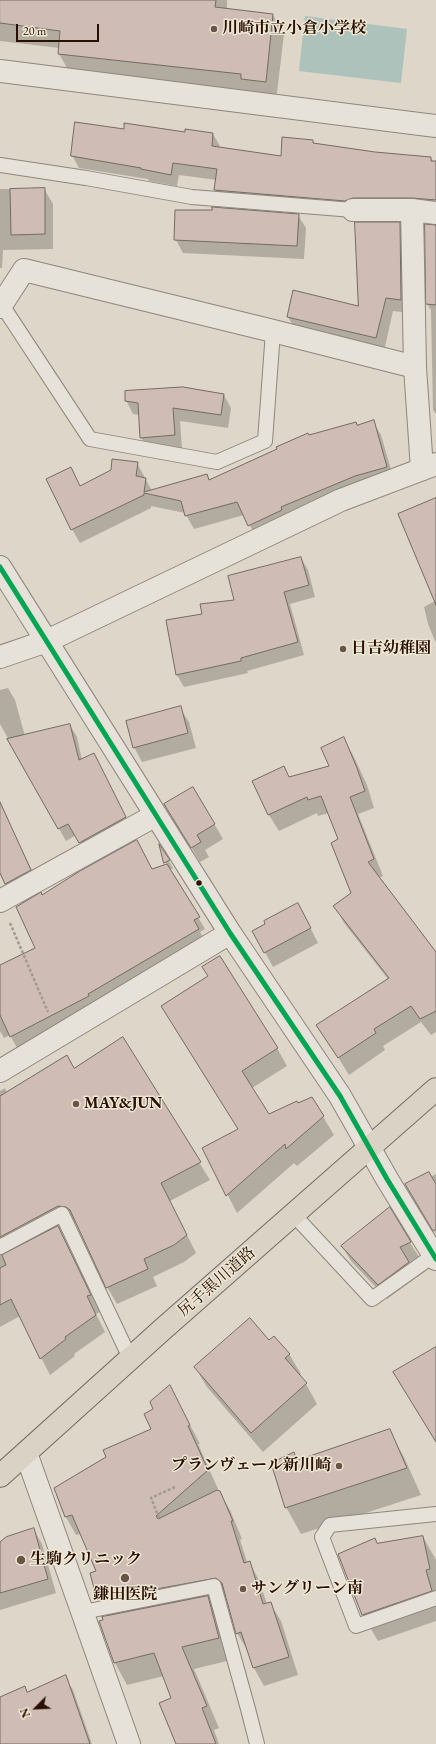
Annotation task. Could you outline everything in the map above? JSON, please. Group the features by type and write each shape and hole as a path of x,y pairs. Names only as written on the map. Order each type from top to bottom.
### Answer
{"main road":[{"name":"尻手黒川道路","path":"0,1476 130,1358 436,1089"}],"street":[{"path":"0,71 436,126"},
{"path":"353,210 412,210 436,213"},
{"path":"0,657 47,641 341,500 429,466 415,367 412,210"},
{"path":"1,306 24,270 273,330 415,367"},
{"path":"0,566 230,933 340,1096 435,1257"},
{"path":"0,901 156,815"},
{"path":"0,1071 230,933"},
{"path":"26,1454 83,1612 123,1742"}],"lane":[{"path":"0,165 86,178 192,197 353,210"},
{"path":"1,306 90,439 217,462 265,441 273,330"},
{"path":"0,1247 62,1214 130,1358"},
{"path":"294,1215 372,1299 435,1257"},
{"path":"436,1514 330,1525 322,1537 356,1626 436,1598"},
{"path":"83,1612 214,1586 257,1744"}],"path":[{"path":"0,901 58,1036"},
{"path":"159,1518 151,1498 175,1487"}],"water":[{"path":"305,16 407,29 401,83 299,71"}],"building":[{"path":"0,0 216,0 215,7 273,14 266,82 241,79 241,74 58,54 60,31 0,23"},
{"path":"75,122 124,129 124,123 185,132 185,129 213,133 212,146 281,156 282,137 313,140 313,143 375,152 431,157 431,161 436,161 436,200 412,198 353,198 345,201 214,190 217,169 173,163 171,175 141,168 71,156"},
{"path":"45,188 45,234 11,235 10,189"},
{"path":"212,207 299,214 297,246 174,240 175,210 212,210"},
{"path":"355,222 400,222 401,300 386,298 376,338 287,317 293,290 358,306"},
{"path":"425,224 436,225 436,305 426,304"},
{"path":"183,387 224,394 221,415 173,408 175,435 140,438 138,403 125,401 125,391"},
{"path":"374,420 387,467 355,476 281,507 282,510 248,526 237,502 185,516 181,501 144,493 144,495 71,530 46,479 71,467 80,486 111,470 112,459 138,462 136,476 146,478 144,492 207,474 209,480 308,433 309,435 356,422 357,425"},
{"path":"436,498 436,605 398,514"},
{"path":"301,557 309,585 284,592 298,642 241,658 241,661 176,675 166,620 202,614 200,604 234,600 228,576"},
{"path":"181,706 188,733 133,748 126,721"},
{"path":"70,724 79,760 94,753 126,817 79,843 68,824 58,829 7,739"},
{"path":"344,737 365,791 350,797 374,859 368,862 436,952 436,1011 420,1019 411,1006 374,1029 376,1033 338,1058 316,1025 389,978 333,906 351,893 331,843 338,839 321,796 308,800 307,797 268,815 252,781 284,766 289,777 329,766 321,748"},
{"path":"193,787 215,824 197,835 201,842 191,848 164,804"},
{"path":"0,802 31,870 5,884 0,873"},
{"path":"137,840 152,869 167,864 200,917 194,920 199,929 88,994 89,996 10,1037 0,1015 0,965 35,948 16,907 41,892 42,895 80,871"},
{"path":"159,844 170,860 164,863"},
{"path":"298,903 311,928 264,953 252,931 265,924 264,921"},
{"path":"220,956 278,1048 242,1071 269,1114 297,1101 298,1103 312,1097 324,1116 286,1149 285,1144 226,1196 202,1148 238,1129 161,1006 208,976 202,967"},
{"path":"123,1037 201,1162 161,1183 187,1235 174,1245 144,1259 148,1269 106,1288 70,1210 66,1207 58,1206 0,1237 0,1096 67,1055 74,1068"},
{"path":"429,1172 436,1184 436,1229 433,1231 405,1184"},
{"path":"390,1207 411,1242 400,1247 409,1262 378,1285 341,1246"},
{"path":"58,1226 91,1295 87,1296 96,1315 65,1337 66,1339 40,1359 11,1299 0,1305 0,1268 6,1265 2,1255"},
{"path":"250,1318 269,1340 274,1336 290,1354 285,1358 307,1383 251,1433 194,1367"},
{"path":"436,1347 436,1442 393,1372"},
{"path":"170,1385 190,1425 188,1426 208,1470 156,1516 158,1519 217,1490 220,1491 233,1521 231,1521 244,1563 250,1561 263,1604 271,1602 289,1657 253,1668 241,1632 236,1634 222,1583 216,1578 97,1600 90,1573 96,1571 72,1515 65,1517 54,1488 106,1457 103,1450 151,1429 144,1414 153,1409 150,1402"},
{"name":"プランヴェール新川崎","path":"390,1429 407,1468 285,1508 271,1463 294,1452 297,1460"},
{"name":"生駒クリニック","path":"34,1528 48,1579 0,1593 0,1542 6,1537"},
{"path":"423,1536 430,1569 426,1570 432,1591 362,1615 338,1554 375,1538 377,1543"},
{"path":"208,1596 219,1638 182,1647 207,1706 202,1708 216,1744 176,1744 159,1703 171,1698 154,1653 114,1663 99,1621 103,1620 102,1617"},
{"path":"66,1675 90,1744 0,1744 0,1697 25,1686 27,1692"}],"transit line":[{"path":"0,567 230,933 340,1096 387,1179 436,1259"}],"place":[{"name":"川崎市立小倉小学校","path":"214,29"},
{"name":"日吉幼稚園","path":"343,649"},
{"name":"MAY&JUN","path":"76,1104"},
{"name":"プランヴェール新川崎","path":"339,1466"},
{"name":"生駒クリニック","path":"21,1560"},
{"name":"鎌田医院","path":"125,1578"},
{"name":"サングリーン南","path":"243,1589"}]}
